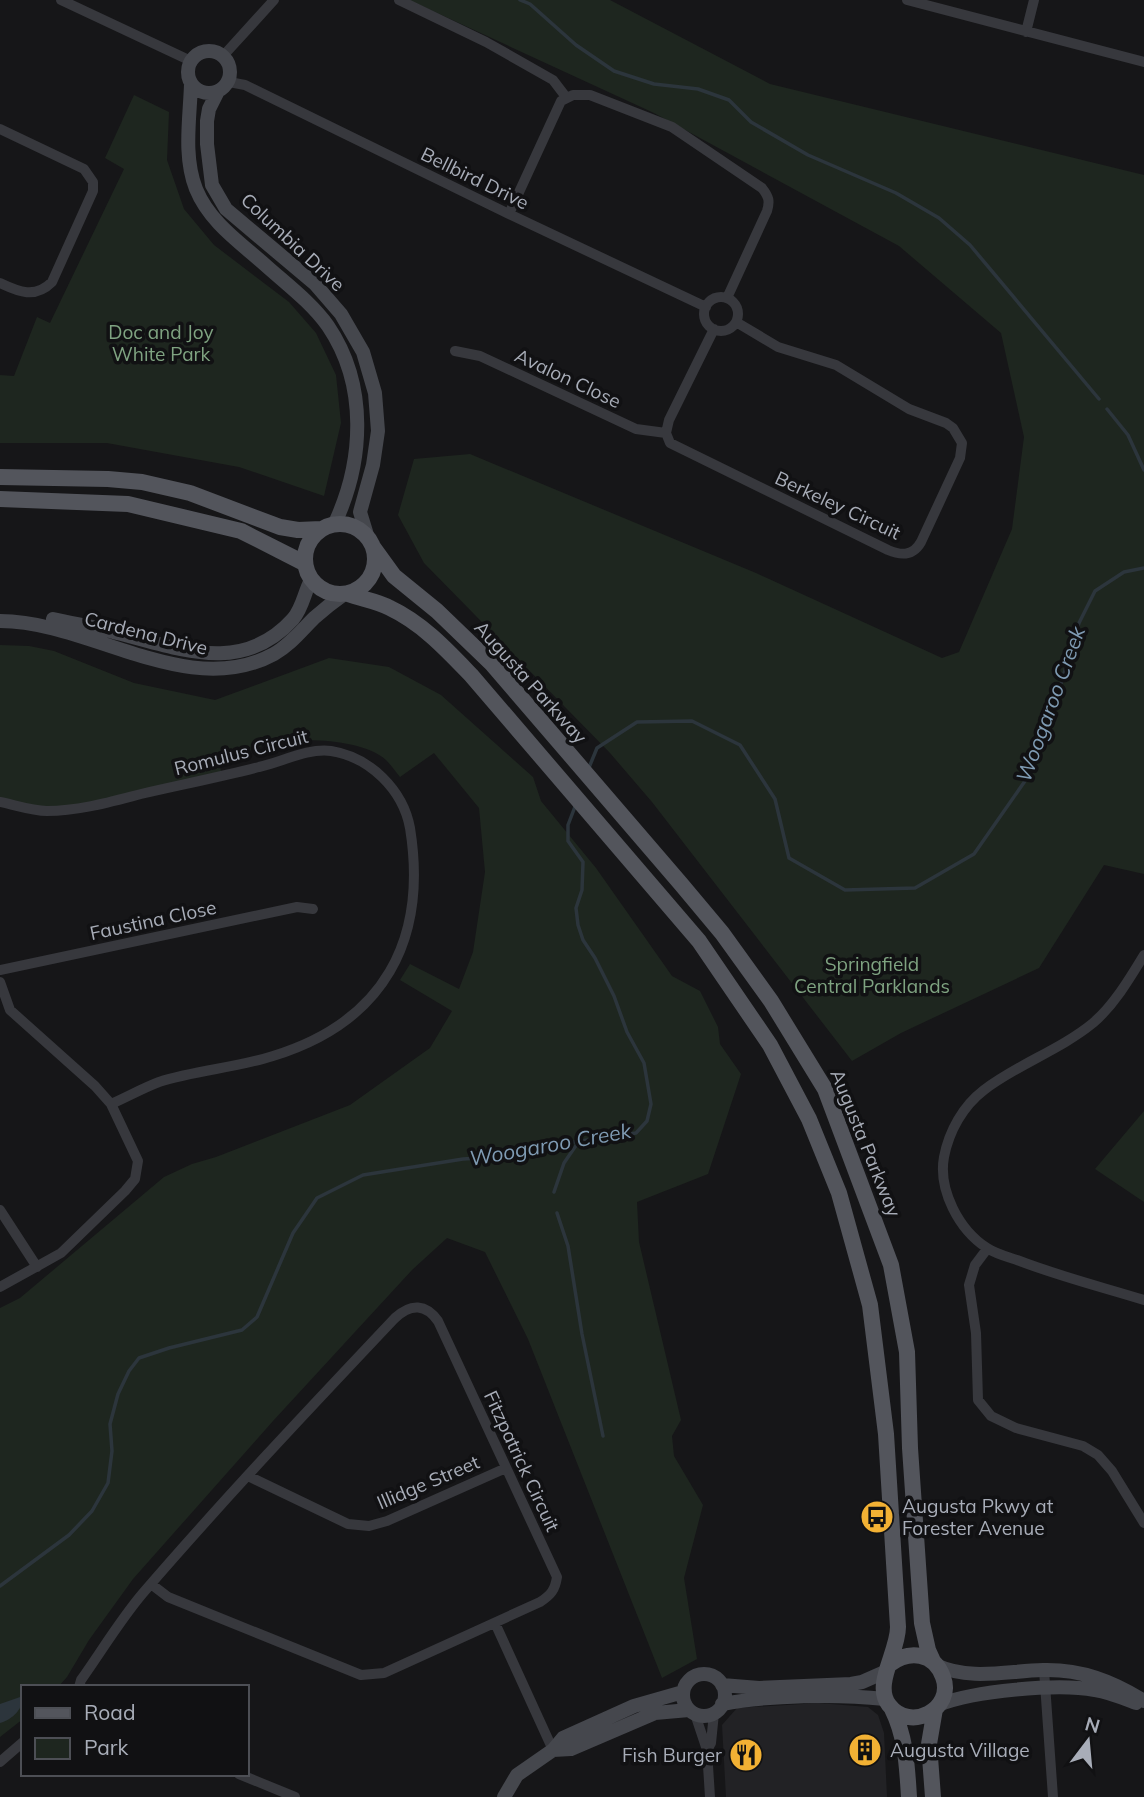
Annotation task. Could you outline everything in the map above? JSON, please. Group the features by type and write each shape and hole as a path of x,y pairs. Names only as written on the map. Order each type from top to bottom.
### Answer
{"main road":[{"path":"0,477 142,482 190,493 280,527 298,530 328,527 353,527 370,543 374,570 359,589 346,594 331,594 320,589 311,580 304,563 308,544 328,527"},
{"path":"0,499 128,504 242,531 304,563"},
{"name":"Augusta Parkway","path":"370,543 394,576 437,611 492,664 722,933 771,1001 825,1089 891,1265 907,1352 910,1448 922,1623 935,1663"},
{"name":"Augusta Parkway","path":"346,594 390,608 422,628 471,675 699,941 750,1012 809,1119 839,1193 870,1305 880,1370 898,1627 897,1643 888,1668"},
{"path":"909,1797 905,1742 888,1704 883,1681 888,1668 908,1655 925,1656 935,1663 944,1680 929,1744 933,1797"},
{"path":"888,1704 903,1715 917,1718 925,1717 937,1707"}],"street":[{"path":"223,56 274,0"},
{"path":"399,0 486,41 553,80 566,97"},
{"path":"907,0 1144,62"},
{"path":"1026,32 1034,0"},
{"path":"64,1 191,61"},
{"path":"202,52 216,52 223,56 230,68 229,82 217,93 200,92 191,84 188,72 191,61 202,52"},
{"name":"Bellbird Drive","path":"229,82 245,85 706,307"},
{"name":"Columbia Drive","path":"191,84 188,145 190,167 197,191 214,220 302,297 328,326 347,362 356,398 358,430 355,458 342,508 328,527"},
{"name":"Columbia Drive","path":"217,93 209,109 208,121 207,144 212,185 226,209 314,284 341,314 363,352 375,393 378,431 373,465 360,512 370,543"},
{"path":"509,214 557,108 566,97 582,93 590,95 673,127 762,188 770,202 727,298"},
{"path":"0,129 84,169 93,182 91,199 52,282 37,293 17,291 0,283"},
{"path":"727,298 736,307 736,322 726,330 714,329 705,319 706,307 713,299 727,298"},
{"name":"Berkeley Circuit","path":"666,433 674,446 888,550 907,554 918,547 960,458 962,443 953,428 909,409 836,365 778,347 736,322"},
{"path":"666,433 669,420 714,329"},
{"name":"Avalon Close","path":"455,351 480,356 636,429 666,433"},
{"name":"Cardena Drive","path":"0,613 37,616 116,632 183,651 216,654 258,644 277,632 293,619 303,604 305,591 311,580"},
{"name":"Cardena Drive","path":"0,621 47,627 173,663 211,670 264,659 282,648 346,594"},
{"name":"Romulus Circuit","path":"0,802 44,811 82,808 306,754 331,751 354,758 374,770 390,785 408,818 415,871 413,909 402,949 384,979 360,1010 320,1038 273,1057 160,1082 111,1104"},
{"name":"Faustina Close","path":"0,970 297,907 313,909"},
{"path":"1144,955 1125,986 1095,1022 984,1090 967,1107 947,1142 943,1162 950,1202 959,1219 988,1249 1038,1269 1144,1300"},
{"path":"0,982 10,1010 95,1086 111,1104 138,1161 135,1179 125,1191 61,1252 0,1287"},
{"path":"0,1210 37,1266"},
{"path":"988,1249 975,1265 969,1285 976,1333 978,1400 991,1416 1016,1428 1083,1446 1098,1455 1112,1471 1144,1523"},
{"name":"Fitzpatrick Circuit","path":"80,1685 141,1595 268,1452 395,1318 408,1308 418,1306 432,1312 438,1321 557,1577 556,1587 550,1596 384,1673 361,1675 168,1597 151,1584"},
{"name":"Illidge Street","path":"248,1476 348,1524 369,1526 387,1521 506,1468"},
{"path":"495,1623 553,1750"},
{"path":"935,1663 951,1672 972,1675 1044,1670 1094,1676 1118,1685 1144,1704"},
{"path":"722,1685 759,1688 851,1684 862,1682 888,1668"},
{"path":"1044,1670 1053,1797"},
{"path":"707,1749 711,1743 718,1709 724,1698 722,1685 712,1675 699,1674 688,1680 683,1692 685,1705 701,1716 718,1709 745,1700 852,1696 888,1704"},
{"path":"937,1707 962,1697 1072,1687 1096,1690 1144,1704"},
{"path":"504,1797 517,1775 553,1750 563,1738 634,1706 683,1692"},
{"path":"553,1750 571,1749 655,1713 692,1712"},
{"path":"692,1712 707,1749 710,1797"},
{"path":"0,1762 21,1744"},
{"path":"244,1776 295,1797"}],"shaded area":[{"path":"21,1697 21,1705 16,1713 0,1723 0,1704"},
{"path":"819,1703 868,1707 878,1715 884,1733 887,1797 726,1797 722,1725 737,1708"}],"green space":[{"name":"Springfield Central Parklands","path":"409,0 610,0 770,84 1144,175 1144,874 1104,865 1039,968 901,1033 852,1061 652,802 610,753 424,563 398,515 414,459 470,454 756,573 942,658 959,652 1012,529 1024,437 1001,333 899,246 654,113"},
{"name":"Doc and Joy White Park","path":"134,95 169,112 167,160 184,209 214,245 289,302 316,333 336,375 341,423 324,496 239,467 107,443 0,443 0,375 14,376 37,317 50,323 124,169 105,158"},
{"path":"0,645 29,646 54,651 134,683 215,700 329,658 389,667 441,695 533,777 541,801 596,868 672,976 700,991 718,1027 720,1044 741,1074 708,1174 637,1202 639,1242 681,1420 672,1436 674,1456 703,1505 684,1578 697,1659 662,1678 528,1339 485,1252 447,1238 412,1270 133,1579 60,1685 21,1685 21,1721 0,1737 0,1308 20,1298 164,1177 350,1105 430,1048 452,1011 400,980 410,964 459,989 473,952 485,872 479,808 434,753 400,777 386,760 362,748 314,740 284,742 264,745 219,760 222,776 44,811 0,802"},
{"path":"1144,1111 1144,1202 1095,1169"}],"waterway":[{"path":"520,0 530,4 576,45 614,71 654,84 698,89 729,100 751,122 808,155 896,193 939,218 970,245 1099,399"},
{"path":"1107,409 1128,435 1144,470"},
{"name":"Woogaroo Creek","path":"588,770 597,748 637,722 692,721 740,745 775,799 789,858 845,890 915,888 974,854 1025,781 1060,687 1079,623 1095,591 1124,572 1144,568"},
{"name":"Woogaroo Creek","path":"0,1586 69,1535 92,1511 108,1483 112,1451 110,1424 118,1394 139,1358 242,1330 257,1317 293,1233 317,1198 363,1175 463,1159 495,1157 636,1133 647,1121 651,1104 644,1063 578,925 576,908 582,890 583,862 568,841 568,825 576,804"},
{"path":"554,1192 564,1163 579,1141"},
{"path":"557,1213 568,1246 582,1334 603,1436"}],"place":[{"name":"Augusta Pkwy at Forester Avenue","path":"877,1517"},
{"name":"Augusta Village","path":"865,1750"},
{"name":"Fish Burger","path":"746,1755"}]}
